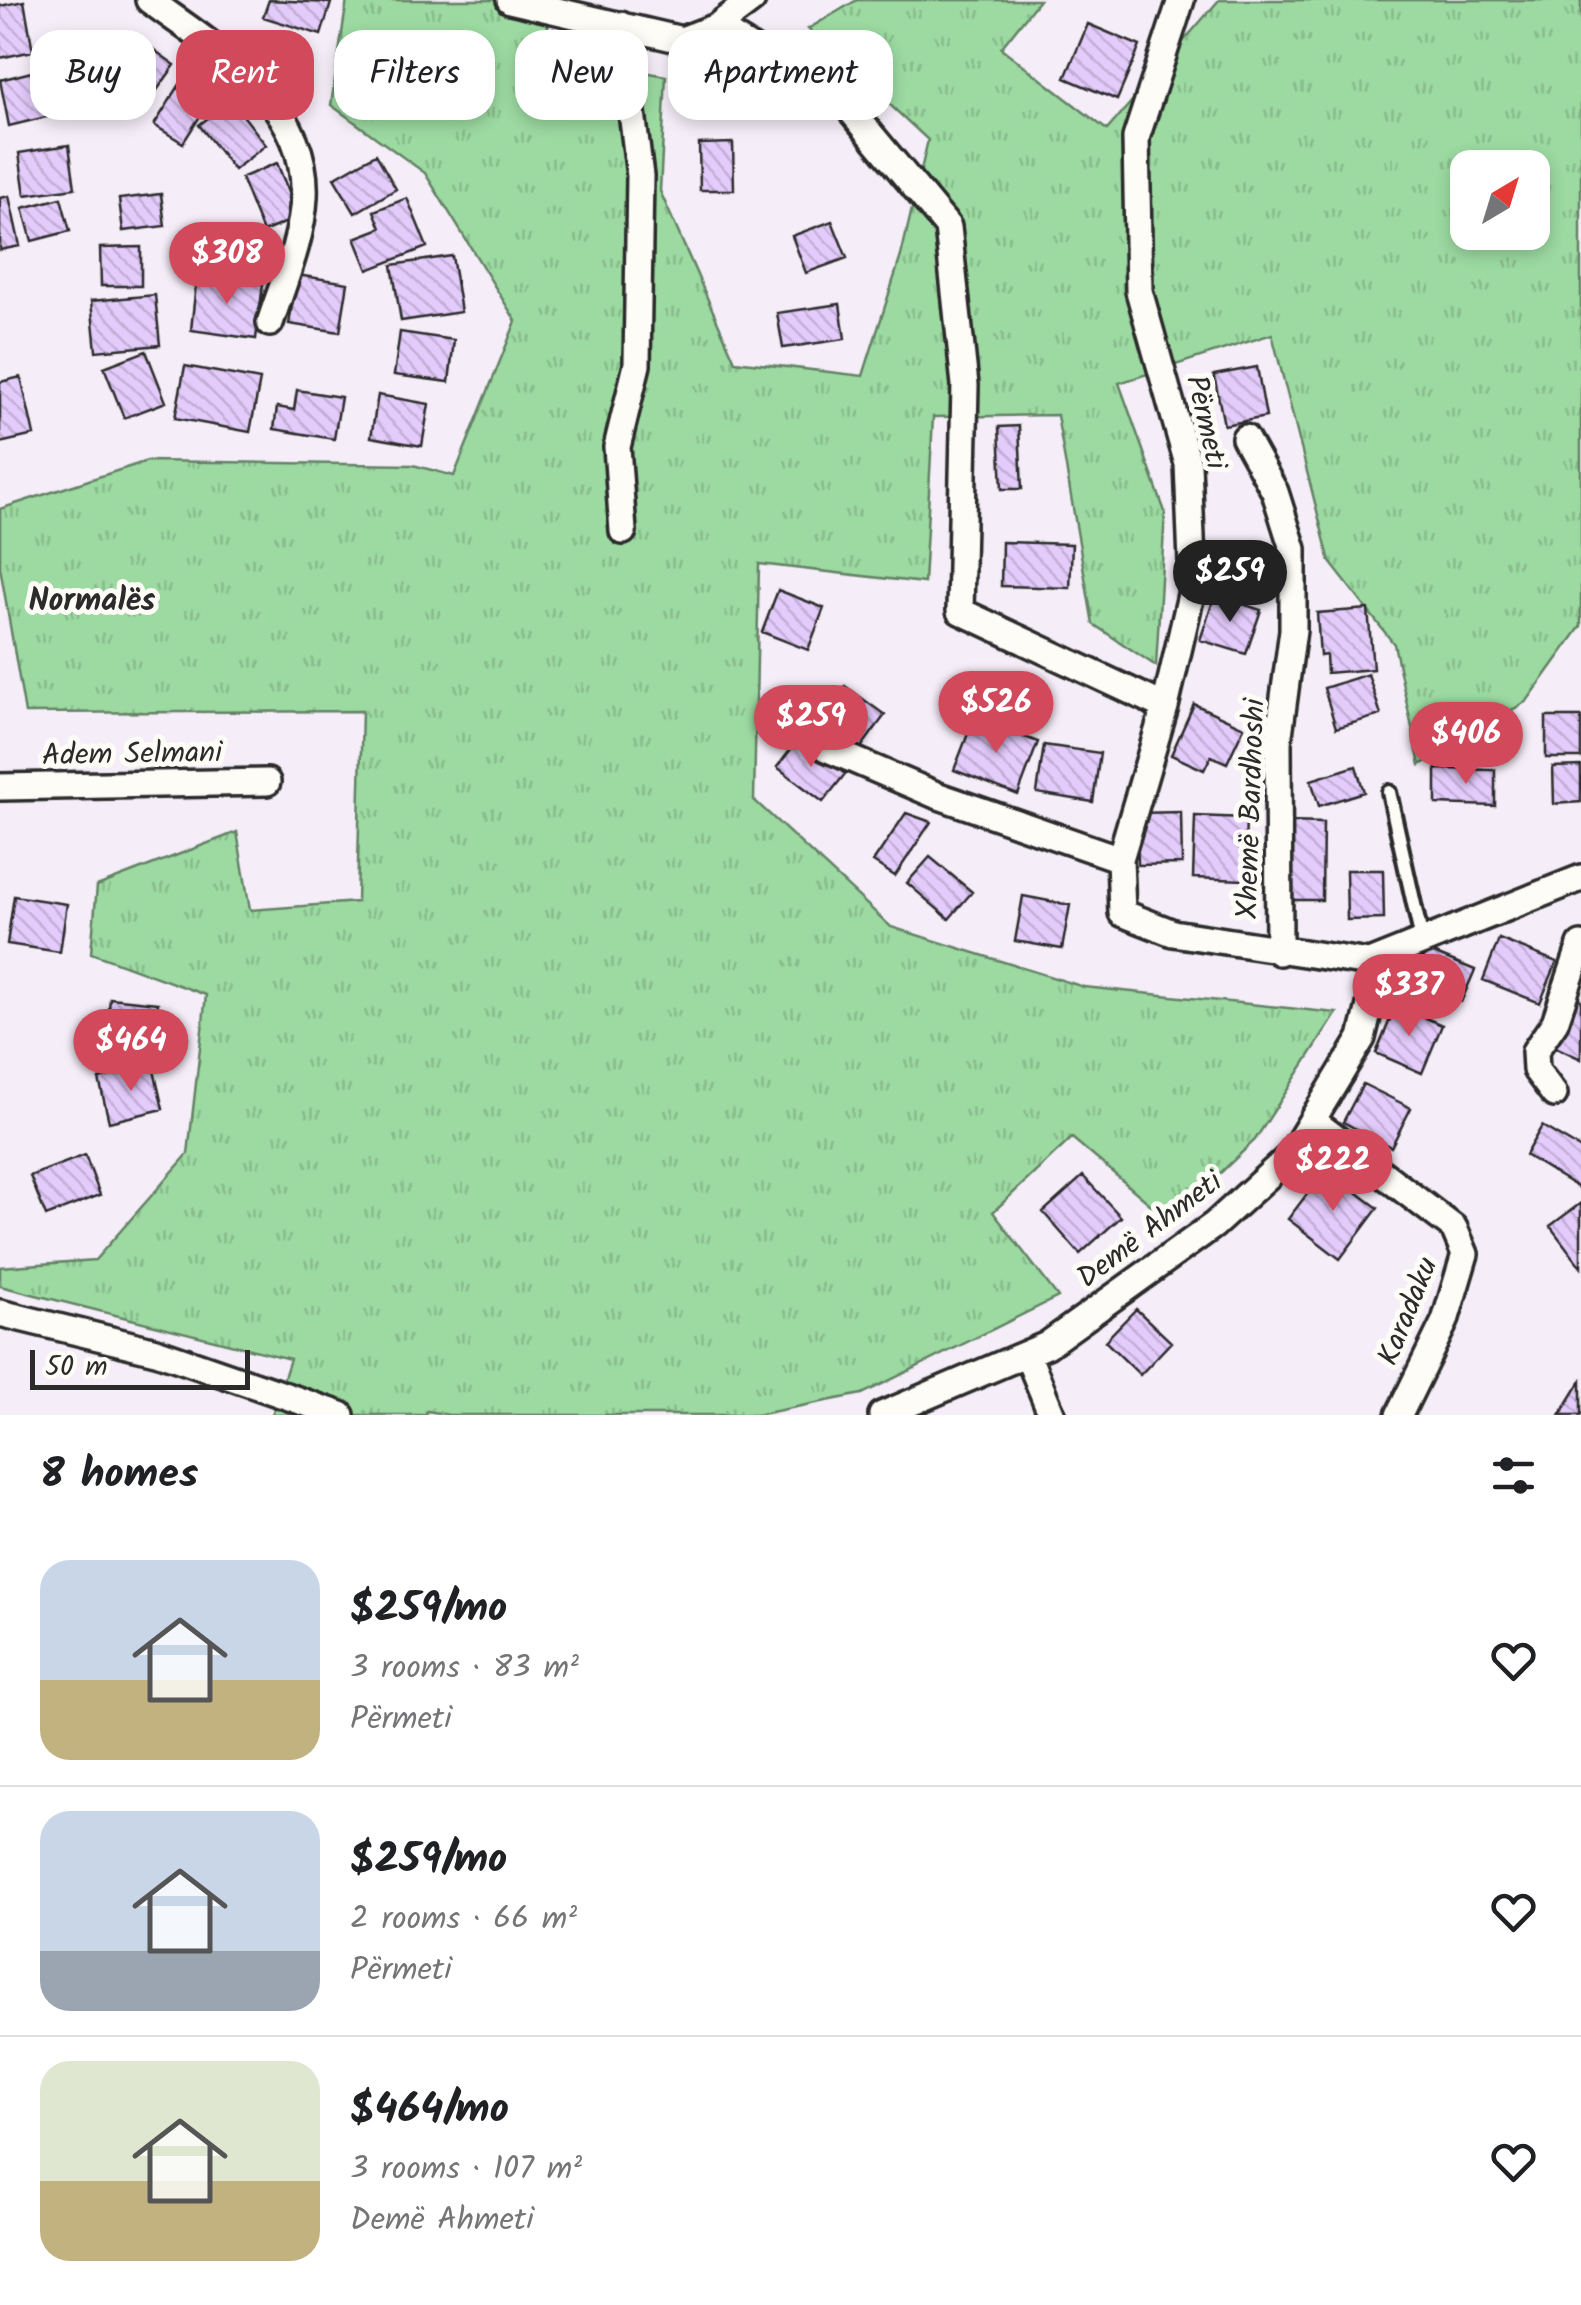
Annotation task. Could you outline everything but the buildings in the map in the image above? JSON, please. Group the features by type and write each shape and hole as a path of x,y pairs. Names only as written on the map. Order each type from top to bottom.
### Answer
{"street":[{"path":"149,0 237,64 266,92 285,121 299,157 304,195 298,235 270,324"},
{"path":"510,0 620,25 654,37 682,40 716,27 752,0"},
{"name":"Përmeti","path":"1181,0 1136,138 1139,290 1188,464 1193,586 1165,707 1120,859 1122,913 1173,933 1279,952 1368,963 1382,960"},
{"path":"620,25 640,176 638,365 618,447 623,530"},
{"path":"716,27 848,107 948,227 965,385 960,611 1165,707"},
{"name":"Xhemë Bardhoshi","path":"1245,438 1274,492 1293,549 1292,630 1278,742 1279,952"},
{"path":"826,748 952,800 1120,859"},
{"name":"Adem Selmani","path":"0,787 267,782"},
{"path":"1382,960 1422,940 1581,878"},
{"path":"1554,1094 1536,1070 1535,1051 1556,1022 1581,945"},
{"name":"Demë Ahmeti","path":"882,1415 911,1410 1027,1354 1093,1314 1214,1225 1291,1155 1362,1038 1382,960"},
{"name":"Karadaku","path":"1313,1121 1454,1228 1465,1254 1445,1322 1399,1415"},
{"path":"1,1316 156,1351 341,1415"},
{"path":"1027,1354 1052,1415"}],"lane":[{"path":"1389,792 1422,940"}],"green space":[{"path":"347,0 556,0 547,30 515,30 515,120 648,120 648,73 666,76 660,191 735,361 863,376 901,256 928,140 893,108 893,30 808,29 857,0 1039,0 1001,48 1107,130 1219,0 1581,0 1581,626 1527,701 1420,765 1394,644 1330,562 1272,334 1119,383 1165,512 1156,666 1093,624 1057,415 933,417 924,583 759,564 754,800 891,927 1084,987 1337,1013 1255,1140 1170,1221 1072,1138 993,1212 1058,1297 862,1394 756,1415 449,1415 427,1411 425,1415 272,1415 290,1359 0,1286 0,1267 95,1260 188,1154 206,995 91,953 97,886 237,832 250,910 357,902 362,711 25,713 0,567 0,509 147,461 413,465 454,476 516,321 425,173 352,120 495,120 495,30 342,30"}],"district":[{"name":"Normalës","path":"92,599"}]}
